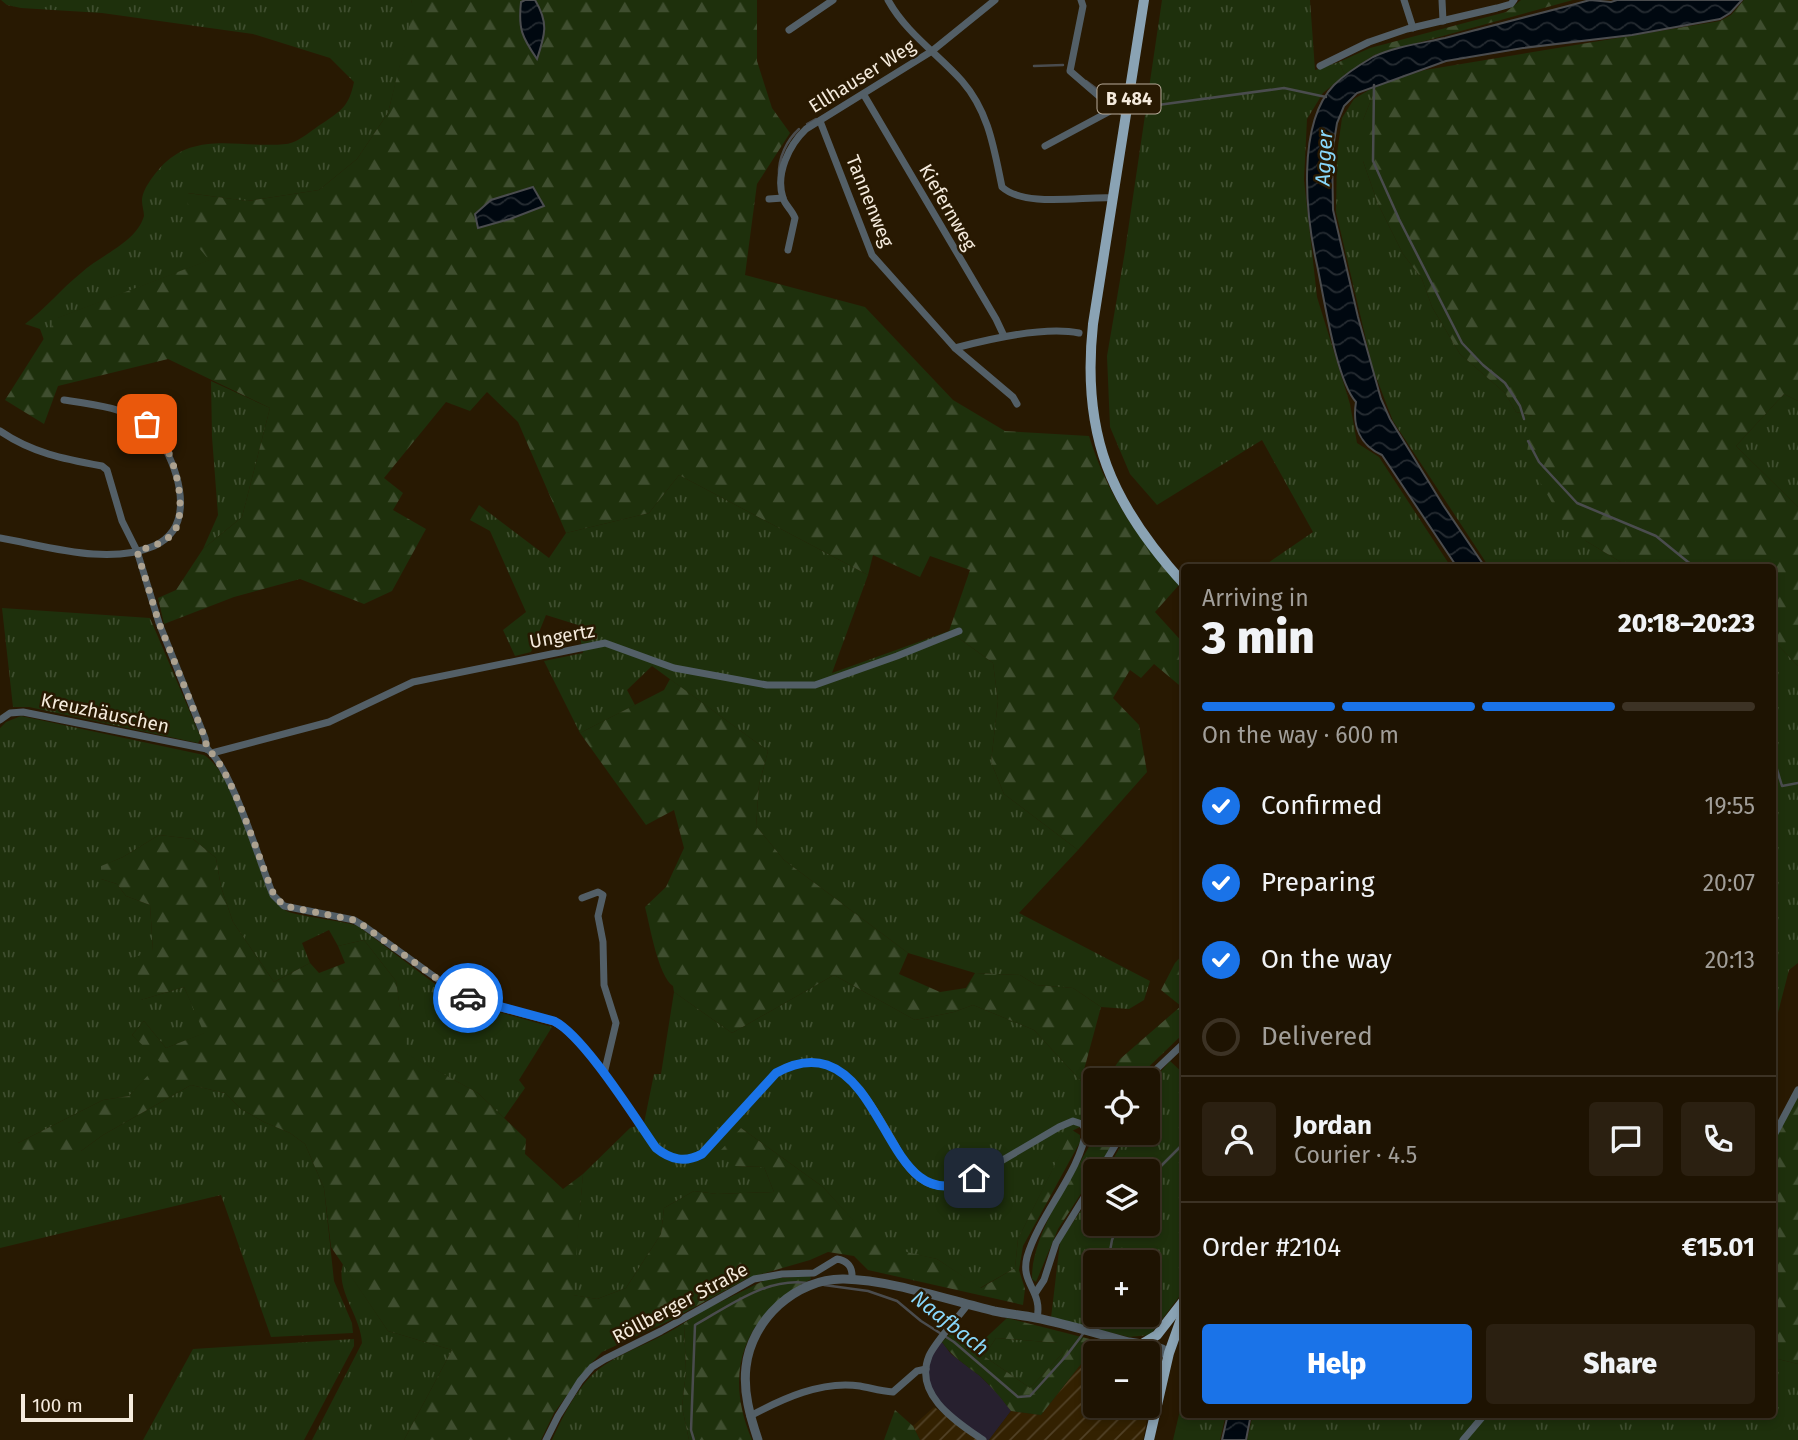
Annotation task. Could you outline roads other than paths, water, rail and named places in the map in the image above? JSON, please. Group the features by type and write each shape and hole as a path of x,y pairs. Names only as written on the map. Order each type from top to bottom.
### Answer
{"main road":[{"name":"B 484","path":"1144,0 1090,351 1090,383 1093,417 1107,468 1124,506 1154,550 1181,580"},
{"path":"1142,1341 1157,1335 1181,1304"},
{"path":"1149,1440 1169,1353 1181,1319"}],"street":[{"path":"789,30 833,0"},
{"path":"888,0 910,30 965,84 989,125 1002,187 1009,194 1056,200 1113,198"},
{"name":"Ellhauser Weg","path":"788,250 794,218 783,198 782,167 794,141 806,129 932,51 995,0"},
{"path":"1081,0 1083,6 1070,71 1114,109 1127,113"},
{"path":"1404,0 1413,28"},
{"path":"1442,0 1443,21"},
{"path":"1320,66 1369,43 1413,28 1497,8 1511,4 1514,0"},
{"name":"Kiefernweg","path":"864,94 1004,336"},
{"path":"1045,146 1114,109"},
{"name":"Tannenweg","path":"820,121 872,255 956,348 1013,397 1017,404"},
{"path":"769,199 783,198"},
{"path":"956,348 1004,336 1079,333"},
{"path":"0,538 110,556 154,546 176,529 181,506 176,468 156,433 143,421 114,410 64,400"},
{"path":"0,431 33,451 102,466 107,470 122,521 137,551 159,623 209,751 226,773 274,895 284,906 354,920 457,993 474,1001 554,1021 564,1027 604,1074 656,1148 666,1156 681,1160 692,1159 711,1146 776,1073 788,1066 810,1062 831,1066 850,1078 878,1116 912,1172 933,1185 951,1187 962,1184 1059,1127 1073,1121 1082,1124 1086,1130 1081,1151 1034,1236 1027,1259 1025,1273 1036,1292 1037,1318"},
{"name":"Ungertz","path":"209,751 329,722 413,682 605,643 674,668 767,685 815,685 959,631"},
{"name":"Kreuzhäuschen","path":"0,720 9,713 23,712 209,751"},
{"path":"582,898 598,892 603,895 598,916 603,942 604,985 616,1023 604,1074"},
{"path":"1158,1068 1181,1046"},
{"path":"1776,1131 1798,1090"},
{"path":"1036,1292 1044,1280 1056,1243 1083,1199"},
{"name":"Röllberger Straße","path":"546,1440 558,1416 592,1367 726,1293 754,1279 782,1274 814,1273 837,1259 850,1266 852,1280"},
{"path":"758,1440 746,1392 746,1367 755,1337 776,1307 794,1294 821,1282 852,1280 1037,1318 1129,1341"},
{"path":"968,1304 929,1355 927,1381 936,1403 980,1439"},
{"path":"1160,1348 1169,1353"},
{"path":"750,1416 789,1397 831,1386 859,1386 892,1392 917,1371 926,1368"},
{"path":"1462,1440 1481,1418"}],"water":[{"path":"535,0 544,22 544,36 537,59 521,26 521,2"},
{"name":"Agger","path":"1590,0 1742,0 1720,19 1632,35 1523,48 1446,61 1357,93 1344,106 1337,123 1332,154 1333,210 1358,317 1381,399 1390,419 1443,505 1483,564 1455,564 1382,455 1368,446 1359,434 1355,419 1356,402 1342,376 1327,317 1313,245 1308,197 1309,146 1314,123 1322,102 1334,85 1373,57"},
{"path":"533,187 544,206 478,228 475,214 491,200"},
{"path":"1227,1418 1250,1418 1246,1440 1222,1440"}],"waterway":[{"path":"1034,66 1063,65"},
{"path":"1086,81 1117,104"},
{"path":"1374,85 1373,161 1399,219 1462,343 1505,383 1520,406 1524,419"},
{"path":"1143,107 1284,88 1326,97"},
{"path":"807,124 816,119"},
{"path":"779,175 784,150 799,129"},
{"path":"1528,441 1539,462 1577,503 1656,536 1692,564"},
{"path":"1776,766 1782,786 1798,783"},
{"name":"Naafbach","path":"1160,1167 1181,1146"},
{"name":"Naafbach","path":"1110,1250 1114,1236"},
{"name":"Naafbach","path":"694,1440 691,1430 695,1325 763,1289 777,1284 807,1283"},
{"name":"Naafbach","path":"824,1285 868,1291 897,1301 921,1321 954,1342 1018,1397 1030,1396 1088,1327"}]}
